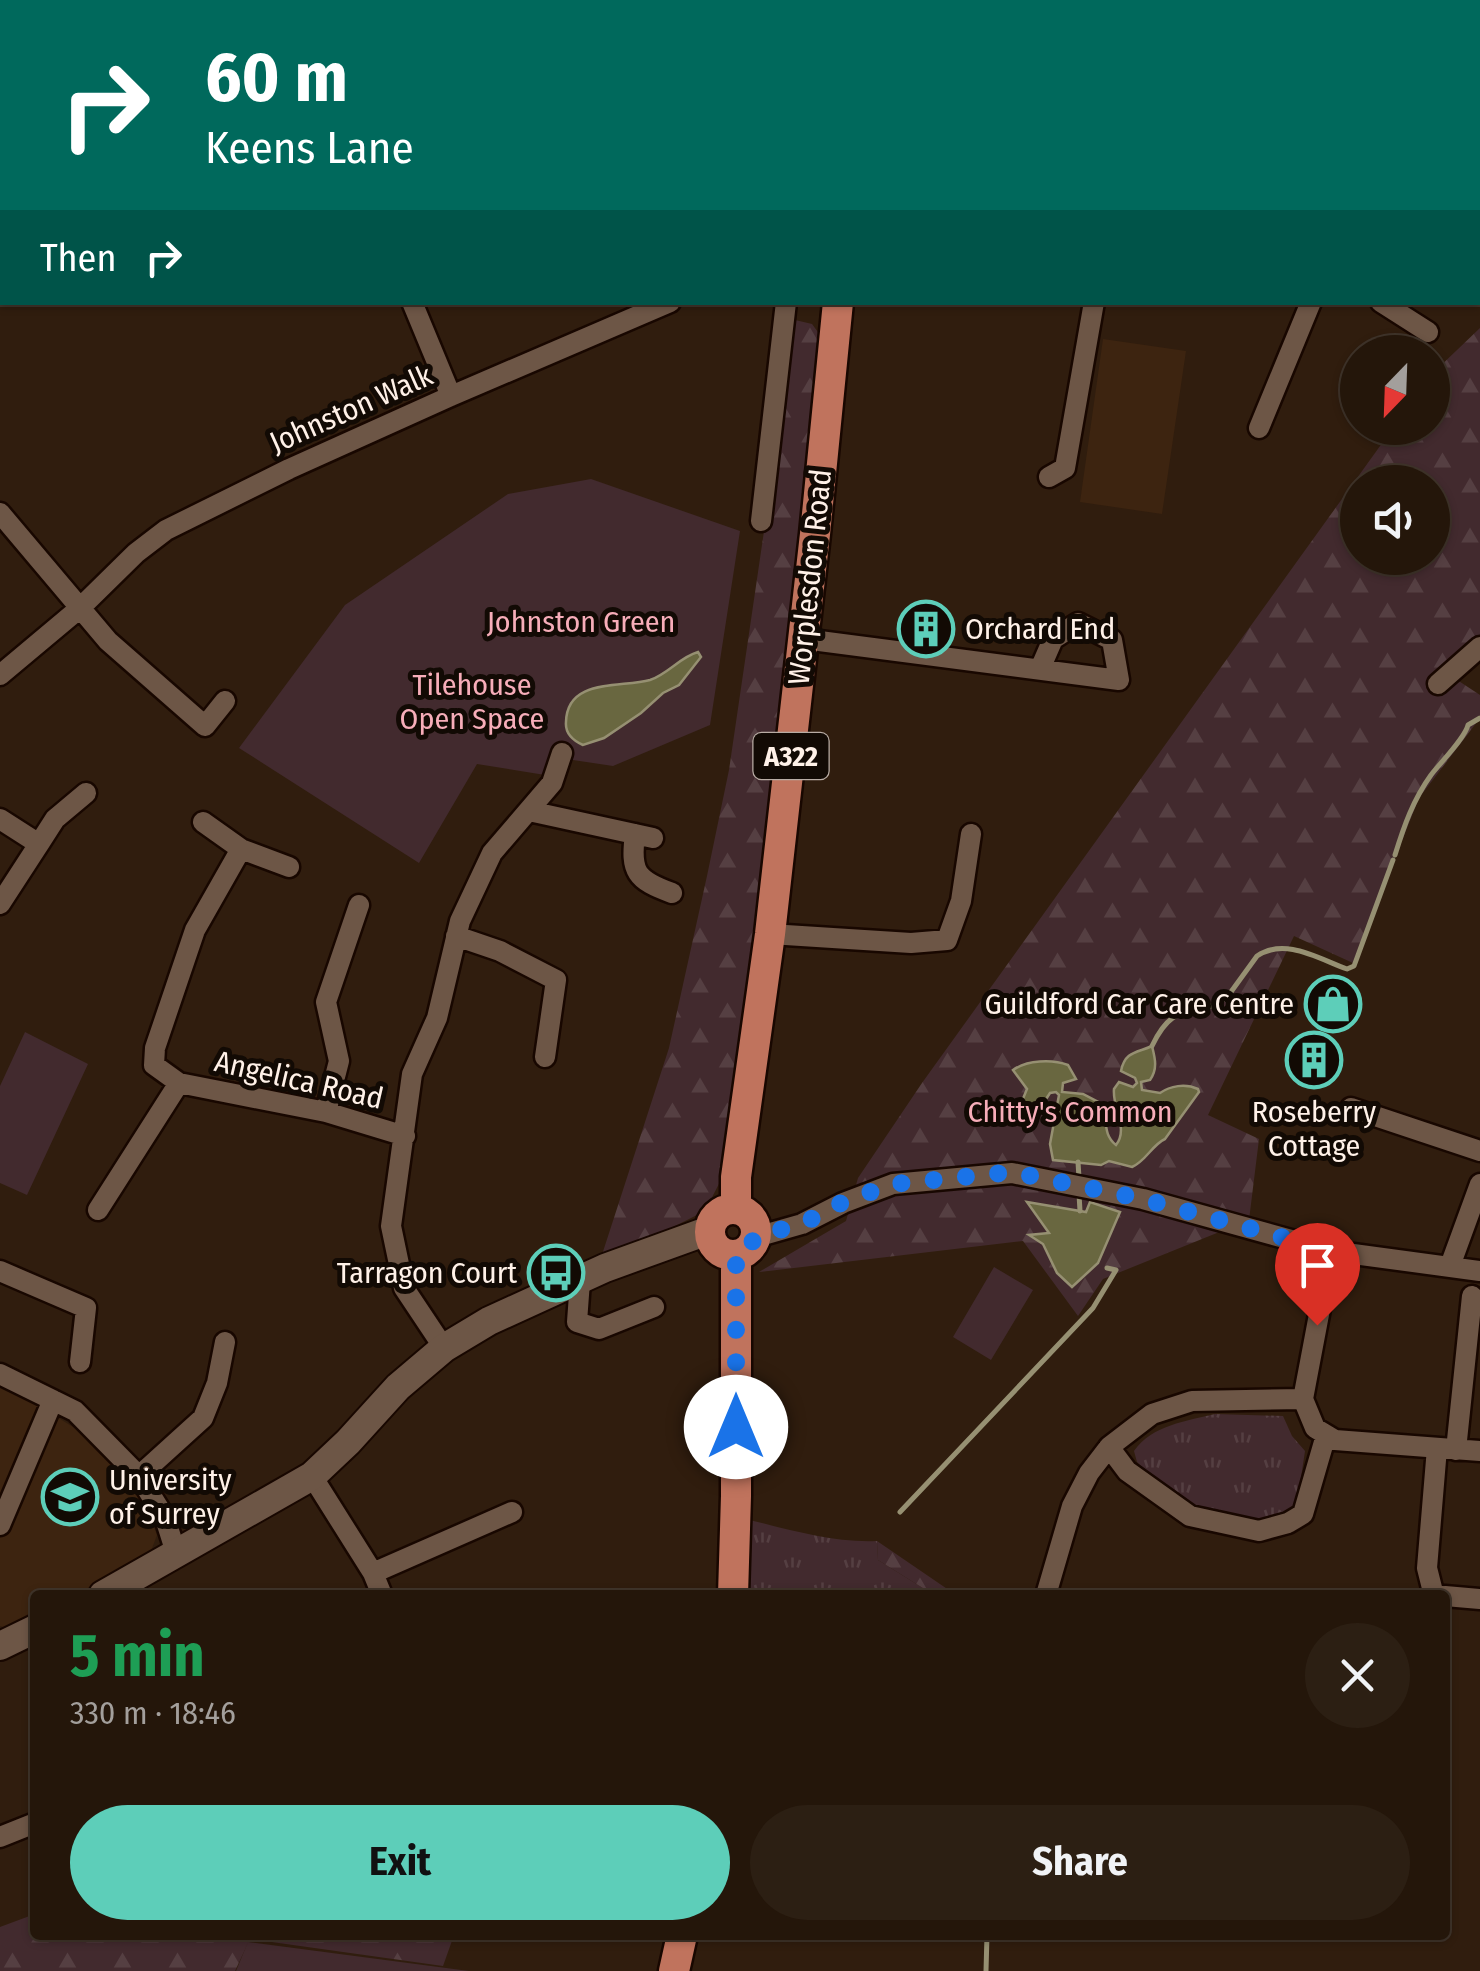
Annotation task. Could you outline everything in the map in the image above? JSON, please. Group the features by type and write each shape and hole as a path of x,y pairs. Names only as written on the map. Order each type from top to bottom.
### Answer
{"main road":[{"name":"Worplesdon Road","path":"736,1209 736,1177 770,934 804,640 836,305"},
{"path":"733,1590 746,1246 754,1222 736,1209 716,1216 710,1230 713,1244 723,1252 746,1246"},
{"path":"674,1971 681,1940"}],"street":[{"path":"413,305 451,396"},
{"name":"Johnston Walk","path":"0,675 166,530 289,468 663,305"},
{"path":"760,521 786,305"},
{"path":"1049,477 1065,468 1093,305"},
{"path":"1260,428 1310,305"},
{"path":"1386,305 1428,332"},
{"path":"0,514 108,642 205,726 225,702"},
{"path":"804,640 1040,669"},
{"path":"1438,684 1480,647"},
{"path":"444,1348 404,1288 392,1226 412,1074 437,1018 460,921 492,853 552,784 562,753"},
{"path":"0,904 56,819 86,793"},
{"path":"528,811 644,836 632,856 635,867 647,884 672,893"},
{"path":"0,820 39,844"},
{"path":"202,822 241,849 289,867"},
{"path":"770,934 910,943 947,940 961,901 970,834"},
{"name":"Angelica Road","path":"241,849 194,930 155,1048 154,1065 179,1083 326,1112 405,1136"},
{"path":"326,1112 339,1062 326,1002 360,905"},
{"path":"456,936 500,951 556,980 545,1057"},
{"name":"Angelica Road","path":"98,1210 179,1083"},
{"path":"1351,1108 1480,1151"},
{"path":"746,1246 893,1184 1012,1172 1143,1199 1332,1251 1480,1271"},
{"path":"1450,1266 1480,1184"},
{"path":"112,1590 312,1476 398,1387 444,1348 489,1321 620,1262 710,1230"},
{"path":"1332,1251 1303,1399 1314,1428 1335,1440 1480,1452"},
{"path":"0,1271 86,1308 80,1362"},
{"path":"580,1281 577,1322 599,1329 654,1307"},
{"path":"1432,1590 1427,1568 1472,1296"},
{"path":"139,1476 203,1418 217,1384 225,1342"},
{"path":"0,1374 75,1410 139,1476 165,1518 176,1553"},
{"path":"1047,1590 1072,1506 1089,1473 1109,1447 1152,1414 1192,1401 1303,1399"},
{"path":"0,1525 53,1400"},
{"path":"1109,1447 1127,1471 1190,1516 1258,1531 1288,1523 1303,1514 1326,1435"},
{"path":"312,1476 380,1590"},
{"path":"373,1573 512,1512"},
{"path":"1450,1597 1480,1599"},
{"path":"0,1646 30,1631"},
{"path":"0,1837 30,1825"}],"shaded area":[{"path":"1103,339 1186,351 1162,514 1080,502"},
{"path":"698,652 701,657 679,685 604,738 583,745 568,733 569,708 585,691 650,680"},
{"path":"1152,1046 1154,1072 1150,1080 1141,1082 1142,1090 1160,1093 1183,1086 1199,1092 1165,1139 1132,1167 1109,1161 1101,1165 1053,1160 1050,1144 1059,1095 1050,1093 1039,1110 1021,1111 1027,1089 1013,1070 1040,1062 1068,1065 1076,1079 1063,1083 1062,1092 1083,1094 1102,1104 1107,1131 1116,1145 1121,1125 1114,1089 1119,1082 1133,1087 1137,1083 1121,1071 1123,1064 1132,1054"},
{"path":"1027,1202 1086,1212 1090,1202 1120,1212 1098,1263 1072,1287 1057,1273 1043,1244 1029,1235 1049,1233"},
{"name":"University of Surrey","path":"0,1386 28,1399 103,1450 131,1482 157,1535 147,1562 92,1590 30,1590 30,1622 13,1630 0,1626"}],"green space":[{"path":"795,320 812,324 823,339 781,781 726,1170 705,1211 599,1264 669,1048 707,876 729,770"},
{"name":"Chitty's Common","path":"1480,328 1480,639 1442,670 1480,695 1480,718 1419,798 1353,963 1294,936 1208,1115 1259,1139 1249,1220 1103,1279 1078,1316 1023,1241 759,1272 846,1221 858,1178 922,1083 1340,502 1340,575 1450,575 1450,465 1366,465 1381,445 1450,445 1450,357"},
{"name":"Johnston Green","path":"591,479 740,531 710,725 613,766 553,757 545,775 477,764 419,863 239,748 345,605 508,494"},
{"path":"25,1032 88,1064 27,1195 0,1183 0,1086"},
{"path":"994,1267 1033,1290 991,1360 953,1337"},
{"path":"1215,1414 1283,1416 1292,1436 1305,1451 1292,1514 1252,1523 1174,1501 1137,1462 1134,1451 1150,1435 1171,1425"},
{"path":"745,1519 827,1538 877,1541 878,1560 926,1590 743,1590"},
{"path":"877,1541 949,1590 926,1590 878,1560"},
{"path":"30,1916 30,1940 250,1940 235,1971 0,1971 0,1927"},
{"path":"257,1940 452,1940 443,1966"},
{"path":"248,1942 469,1971 236,1971"}],"waterway":[{"path":"1395,855 1425,784 1468,725 1480,718"},
{"path":"1152,1046 1169,1020 1228,996 1257,956 1268,951 1290,949 1347,969 1354,966 1393,860"},
{"path":"1078,1162 1079,1178"},
{"path":"1079,1194 1080,1211"},
{"path":"900,1512 1093,1308 1116,1270 1107,1268"},
{"path":"986,1971 987,1940"}],"place":[{"name":"Orchard End","path":"926,629"},
{"name":"Guildford Car Care Centre","path":"1333,1004"},
{"name":"Roseberry Cottage","path":"1314,1060"},
{"name":"Tarragon Court","path":"556,1273"},
{"name":"University of Surrey","path":"70,1497"}],"route":[{"path":"736,1427 736,1255 747,1250 756,1236 802,1224 843,1202 893,1184 1012,1172 1143,1199 1332,1251 1317,1325"}],"park label":[{"name":"Tilehouse Open Space","path":"472,702"}]}
